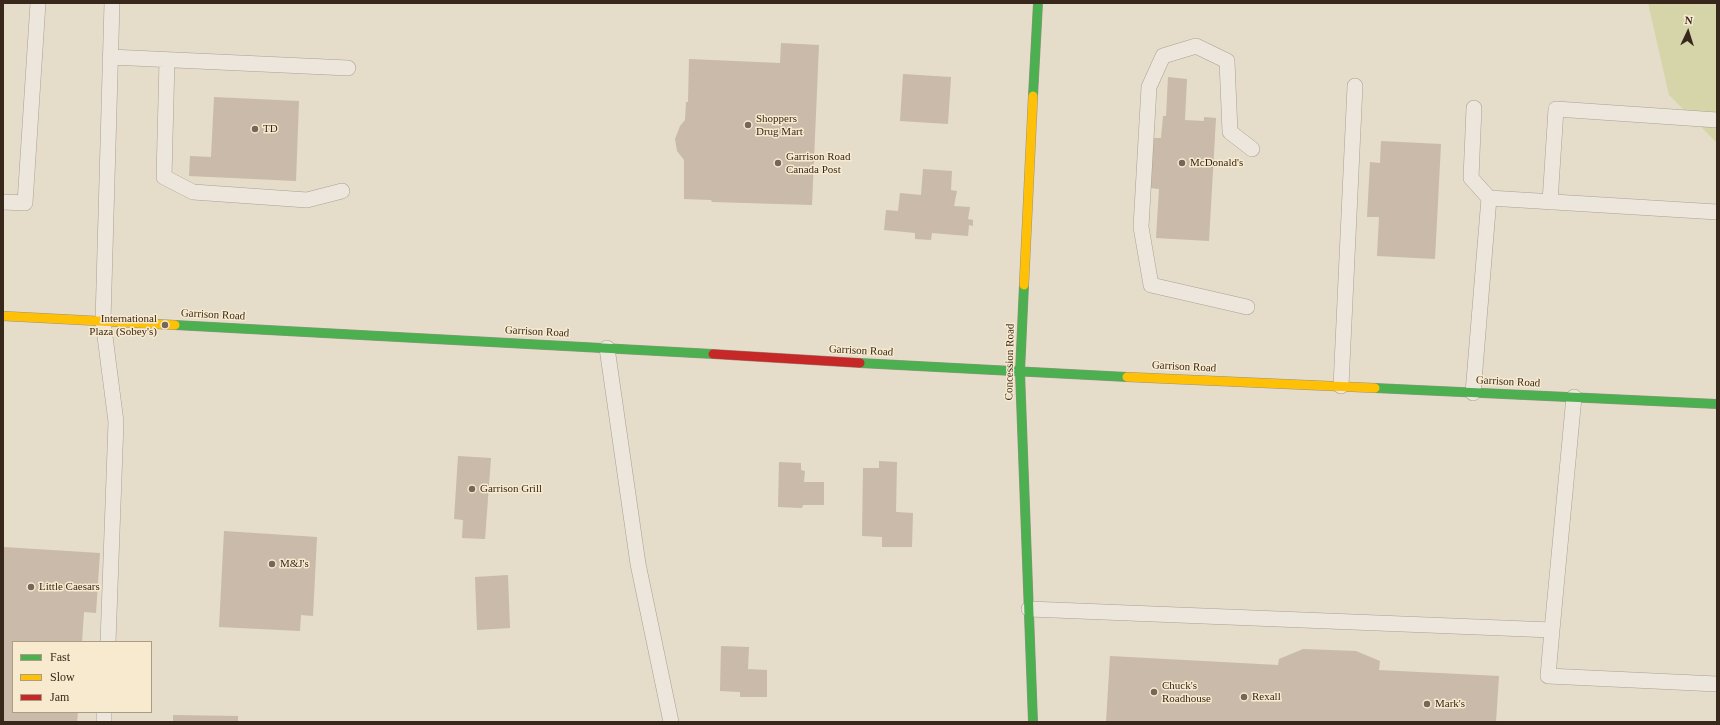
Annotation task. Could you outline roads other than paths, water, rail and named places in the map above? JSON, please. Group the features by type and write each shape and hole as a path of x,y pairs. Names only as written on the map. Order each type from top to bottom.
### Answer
{"main road":[{"name":"Concession Road","path":"1033,722 1020,372 1038,3"},
{"name":"Garrison Road","path":"3,316 607,348 1020,372 1717,404"}],"lane":[{"path":"3,202 26,203 38,3"},
{"path":"108,641 116,422 103,321 112,3"},
{"path":"1247,307 1151,285 1141,227 1149,87 1162,56 1196,46 1227,61 1230,132 1252,149"},
{"path":"110,57 348,68"},
{"path":"167,60 164,177 192,192 307,200 342,192"},
{"path":"1341,386 1355,86"},
{"path":"1474,108 1471,178 1489,198 1717,212"},
{"path":"1550,202 1556,109 1717,120"},
{"path":"1473,393 1489,198"},
{"path":"607,348 638,564 671,722"},
{"path":"1574,397 1548,676 1717,684"},
{"path":"1029,609 1552,630"}],"place":[{"name":"Shoppers Drug Mart","path":"748,125"},
{"name":"TD","path":"255,129"},
{"name":"Garrison Road Canada Post","path":"778,163"},
{"name":"McDonald's","path":"1182,163"},
{"name":"International Plaza (Sobey's)","path":"165,325"},
{"name":"Garrison Grill","path":"472,489"},
{"name":"M&J's","path":"272,564"},
{"name":"Little Caesars","path":"31,587"},
{"name":"Chuck's Roadhouse","path":"1154,692"},
{"name":"Rexall","path":"1244,697"},
{"name":"Mark's","path":"1427,704"}]}
